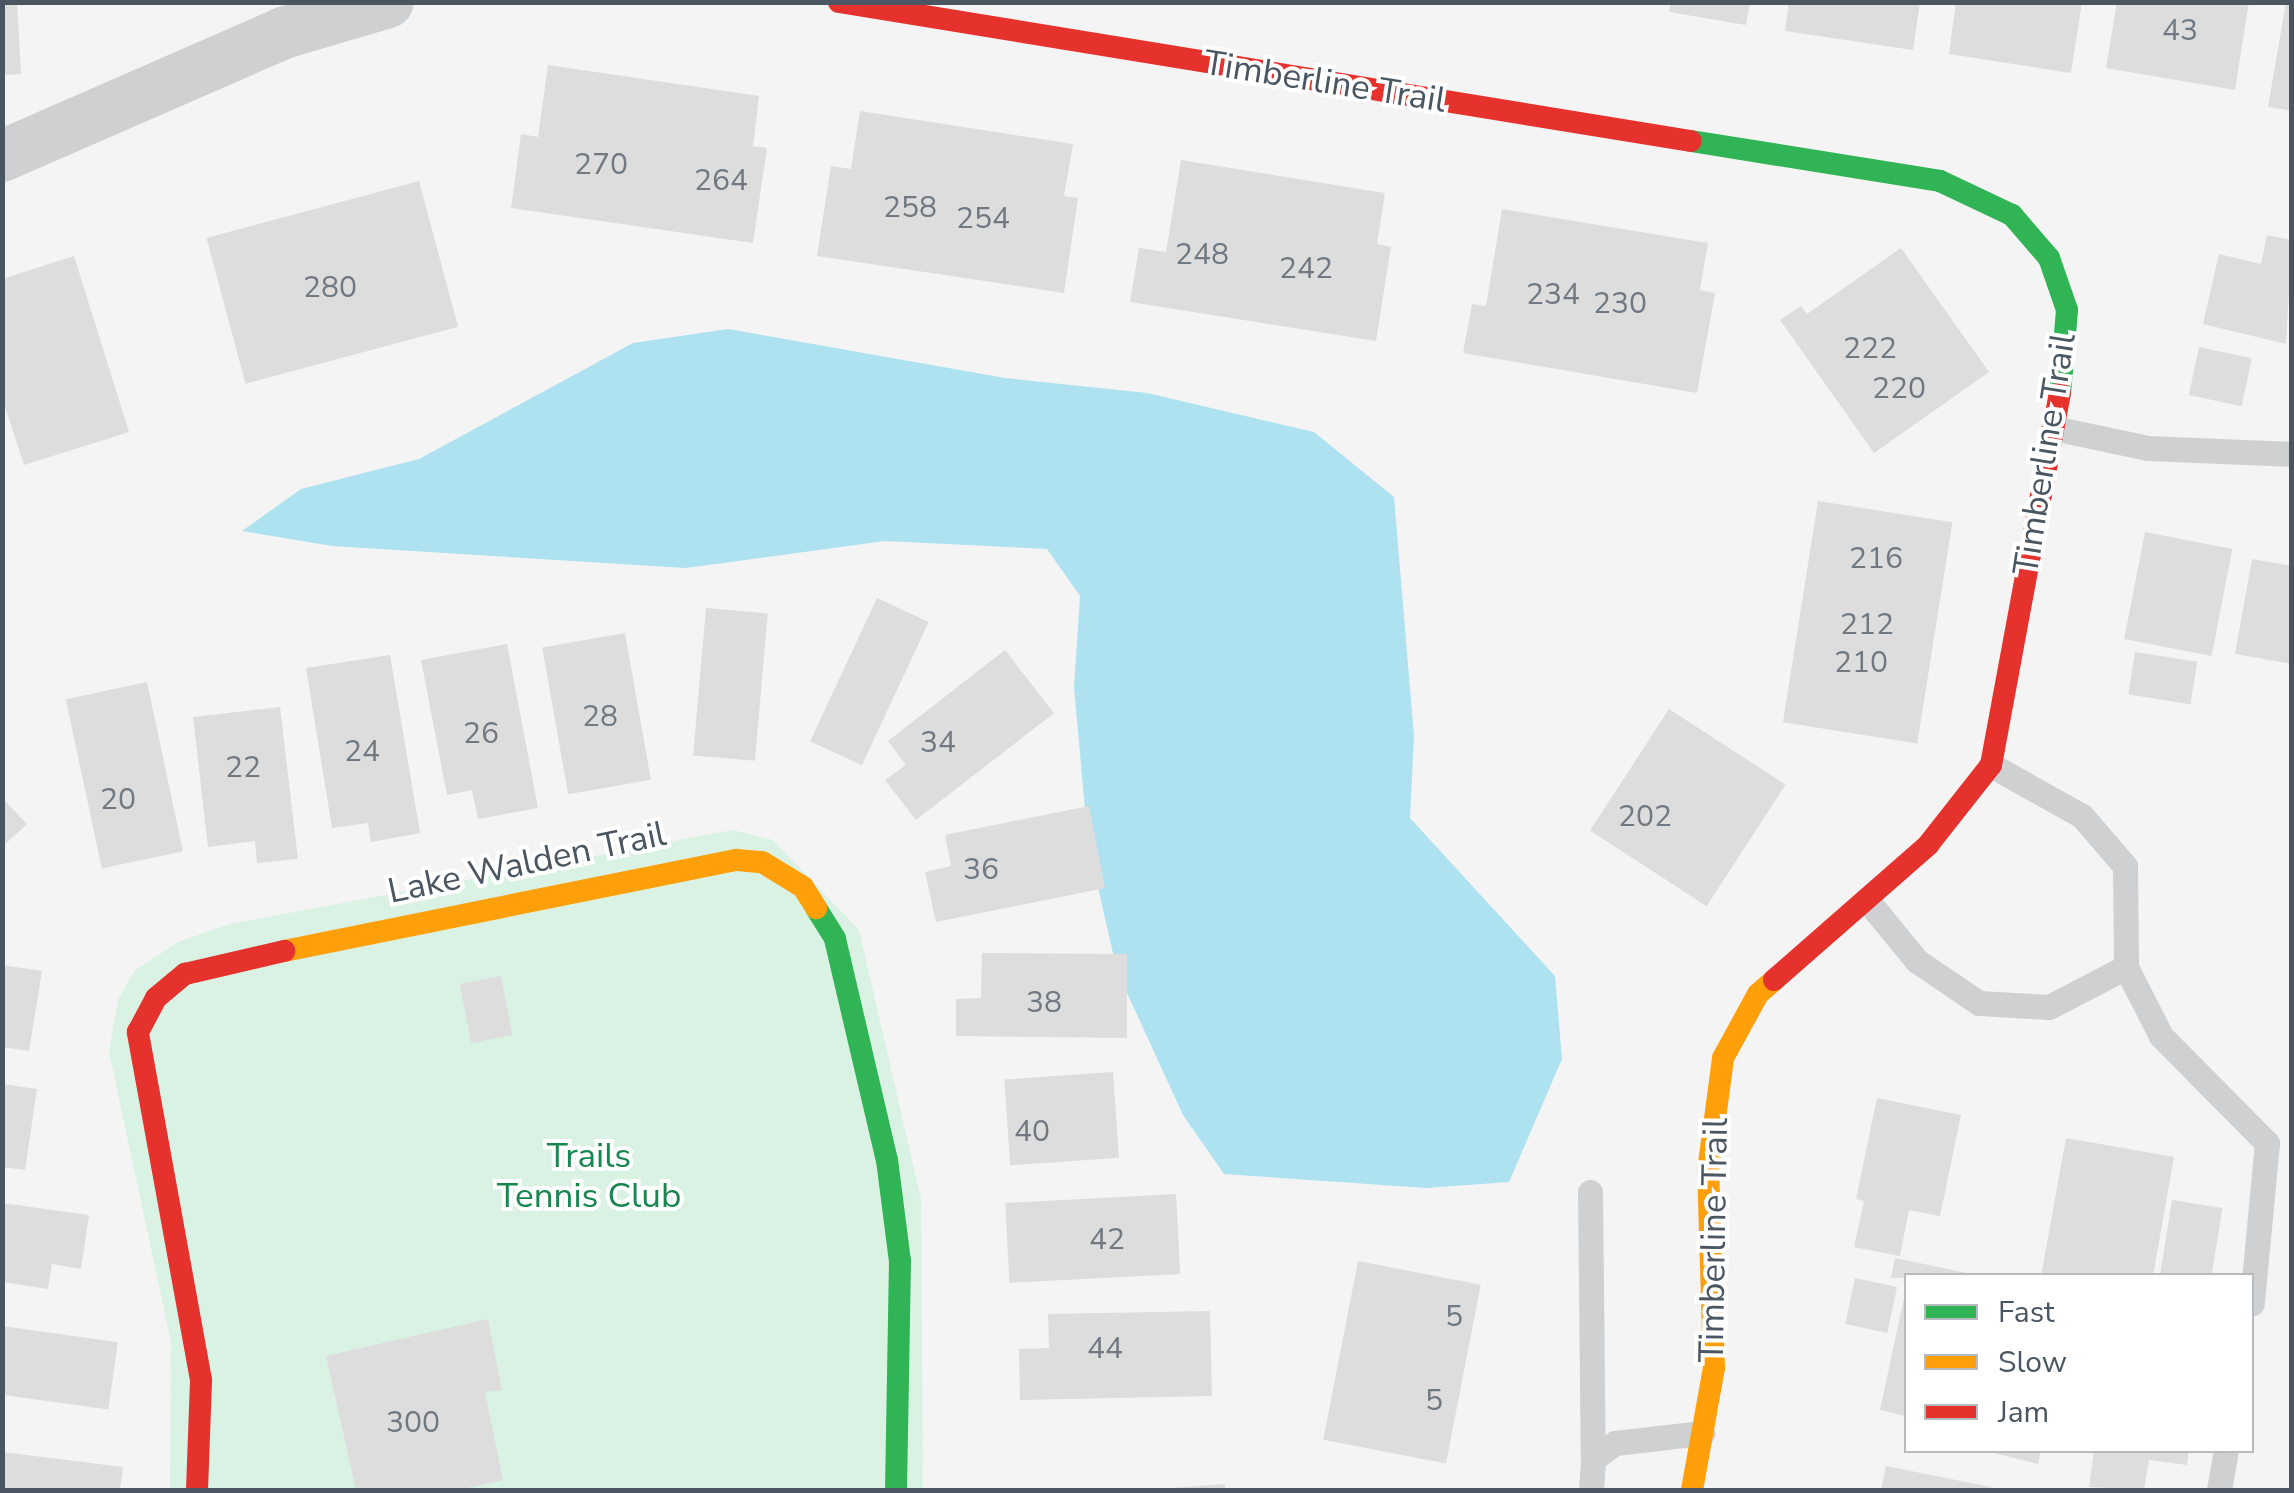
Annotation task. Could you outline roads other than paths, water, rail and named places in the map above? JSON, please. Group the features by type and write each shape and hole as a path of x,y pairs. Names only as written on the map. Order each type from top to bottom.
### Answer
{"street":[{"path":"2,156 283,33 388,2"},
{"name":"Timberline Trail","path":"839,2 1940,181 2012,215 2049,258 2067,310 2054,428 1991,765 1928,846 1758,994 1722,1058 1708,1172 1714,1368 1692,1490"},
{"name":"Lake Walden Trail","path":"197,1490 201,1380 193,1318 137,1052 142,1023 156,998 185,974 204,967 737,860 762,862 803,886 835,939 886,1160 900,1261 896,1490"}],"lane":[{"path":"2054,428 2148,448 2292,454"},
{"path":"1991,765 2082,816 2125,866 2126,967 2161,1036 2267,1143 2254,1282"},
{"path":"1867,900 1917,961 1980,1003 2049,1007 2126,967"},
{"path":"1590,1192 1591,1490"},
{"path":"1593,1459 1614,1443 1702,1433"},
{"path":"2219,1490 2225,1453"}],"water":[{"path":"728,329 1005,378 1147,393 1314,432 1394,497 1414,736 1410,818 1555,976 1562,1059 1509,1182 1426,1188 1224,1174 1183,1115 1117,971 1088,843 1074,687 1080,596 1047,549 885,541 686,568 332,546 242,531 301,489 419,459 633,343"}],"park label":[{"name":"Trails Tennis Club","path":"589,1176"}]}
